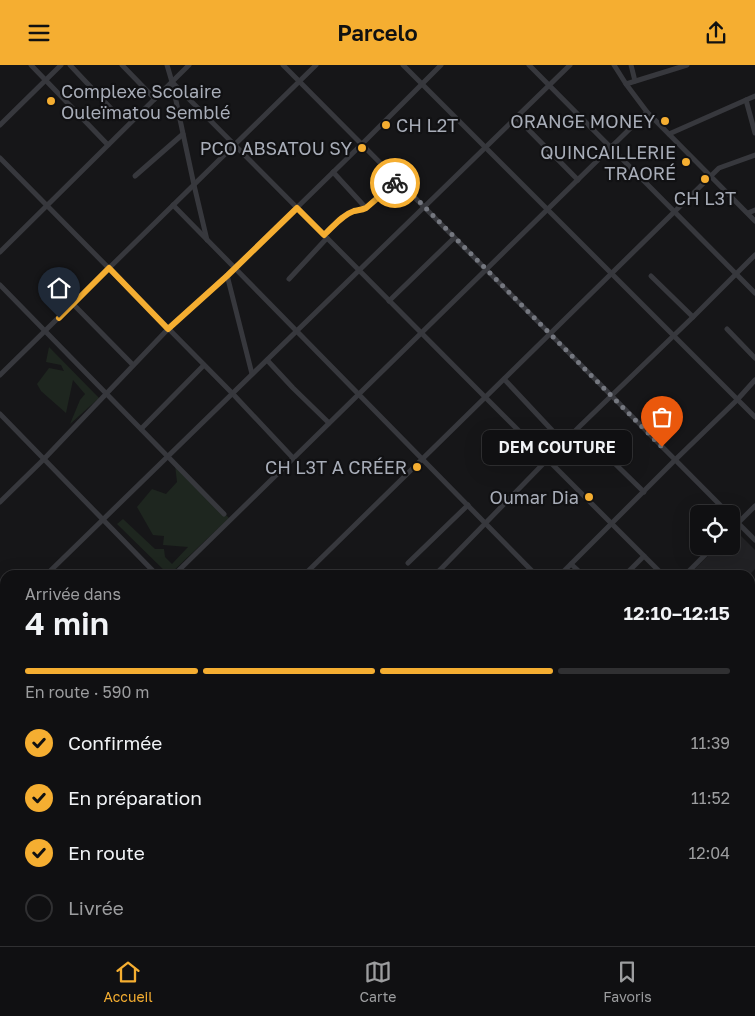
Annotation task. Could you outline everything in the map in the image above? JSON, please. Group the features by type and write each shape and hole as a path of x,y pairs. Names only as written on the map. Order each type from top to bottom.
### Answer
{"street":[{"path":"30,65 108,145"},
{"path":"0,125 61,65"},
{"path":"70,65 119,117"},
{"path":"122,65 154,99"},
{"path":"167,65 207,240"},
{"path":"0,252 189,65"},
{"path":"284,65 720,505"},
{"path":"0,375 316,65"},
{"path":"403,65 755,417"},
{"path":"0,502 44,459 168,329 228,275 442,65"},
{"path":"529,65 755,293"},
{"path":"51,570 570,65"},
{"path":"614,65 647,112 755,221"},
{"path":"632,65 635,81"},
{"path":"626,84 686,65"},
{"path":"172,82 658,570"},
{"path":"668,134 755,95"},
{"path":"746,100 755,133"},
{"path":"179,570 647,112"},
{"path":"516,117 578,180"},
{"path":"136,177 183,134"},
{"path":"309,570 719,168 755,155"},
{"path":"0,158 232,393 293,458"},
{"path":"333,173 366,208"},
{"path":"289,279 342,218 354,211 366,208 398,180"},
{"path":"173,205 531,570"},
{"path":"748,213 755,210"},
{"path":"390,301 454,237"},
{"path":"440,570 564,443 755,255"},
{"path":"228,275 252,375"},
{"path":"651,276 693,317"},
{"path":"0,285 224,514"},
{"path":"73,304 133,365"},
{"path":"727,329 755,358"},
{"path":"267,360 329,423"},
{"path":"141,429 204,365"},
{"path":"504,379 564,443"},
{"path":"565,570 755,381"},
{"path":"0,414 152,570"},
{"path":"601,449 644,492"},
{"path":"408,563 468,505"},
{"path":"740,521 755,506"},
{"path":"740,525 755,540"},
{"path":"690,570 705,555"},
{"path":"629,570 644,556"},
{"path":"571,564 578,570"}],"shaded area":[{"path":"49,347 99,398 70,424 80,400 85,394 73,380 66,413 41,391 37,384 49,368 64,371 61,365 46,362"},
{"path":"175,465 229,518 174,570 164,570 117,524 123,519 155,549 164,549 165,557 172,564 188,547 163,545 164,536 153,535 137,507 152,489 166,494 177,482"},
{"path":"740,535 755,550 754,570 694,570 709,555 740,555"}],"way so far":[{"path":"395,183 398,180 662,447"}],"place":[{"name":"Complexe Scolaire Ouleïmatou Semblé","path":"51,101"},
{"name":"ORANGE MONEY","path":"665,121"},
{"name":"CH L2T","path":"386,125"},
{"name":"PCO ABSATOU SY","path":"362,148"},
{"name":"QUINCAILLERIE TRAORÉ","path":"686,162"},
{"name":"CH L3T","path":"705,179"},
{"name":"DEM COUTURE","path":"662,447"},
{"name":"CH L3T A CRÉER","path":"417,467"},
{"name":"Oumar Dia","path":"589,497"}],"route":[{"path":"59,318 109,268 168,329 228,275 297,208 324,235 342,218 354,211 366,208 395,183"}]}
